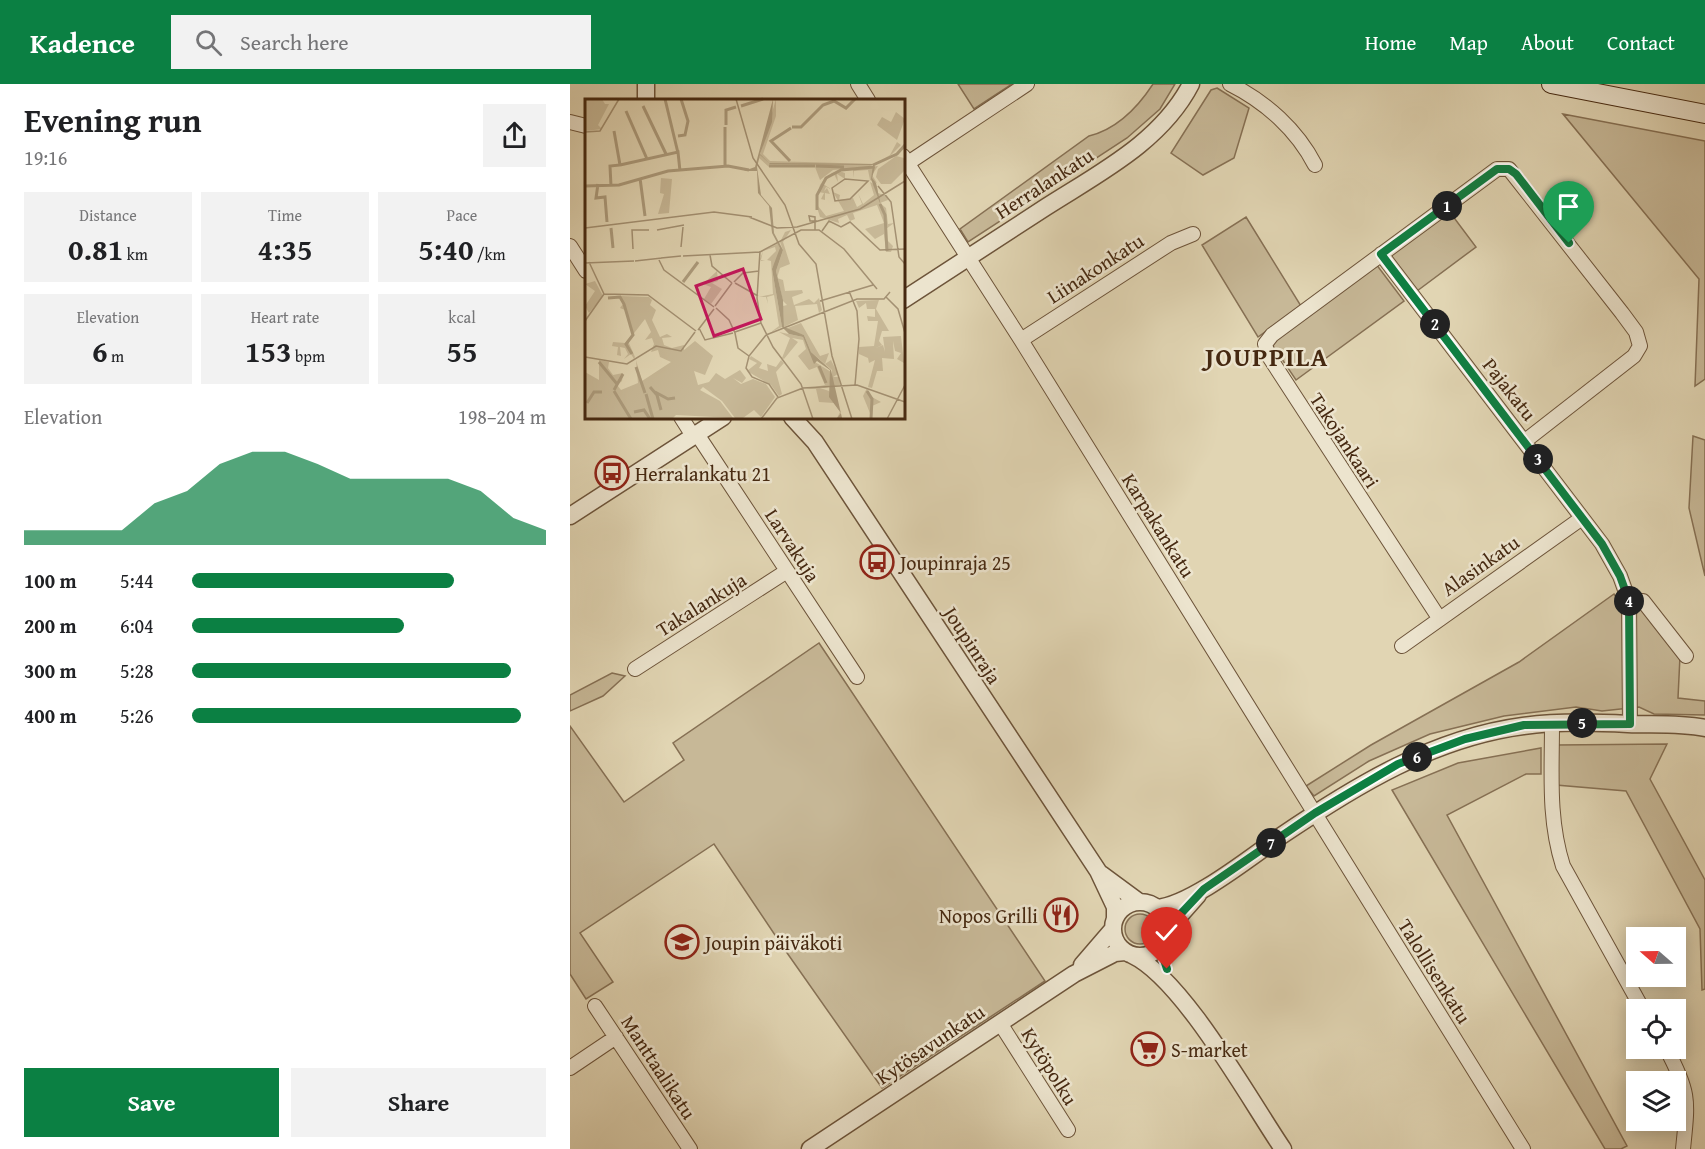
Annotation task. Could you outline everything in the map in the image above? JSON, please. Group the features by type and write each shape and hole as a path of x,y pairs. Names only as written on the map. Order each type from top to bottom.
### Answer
{"main road":[{"path":"1551,84 1705,114"},
{"path":"1660,105 1705,106"}],"street":[{"path":"858,84 867,99"},
{"path":"905,159 1027,84"},
{"name":"Herralankatu","path":"904,299 1121,158 1150,136 1181,103 1191,84"},
{"path":"1230,84 1271,110 1292,132 1315,165"},
{"path":"570,122 585,126"},
{"name":"Karpakankatu","path":"905,159 1021,340 1315,813"},
{"path":"1381,254 1497,169 1509,169 1516,174 1636,332 1640,346 1634,356 1525,441"},
{"name":"Liinakonkatu","path":"1021,340 1171,243 1193,234"},
{"path":"570,246 585,269"},
{"name":"Pajakatu","path":"1381,254 1525,441 1606,552 1629,601 1630,724"},
{"name":"Takojankaari","path":"1381,254 1272,335 1265,344 1268,355 1280,375 1439,618"},
{"name":"Larvakuja","path":"682,418 857,677"},
{"path":"570,516 721,418"},
{"name":"Joupinraja","path":"793,418 815,442 1098,871 1115,907 1114,924"},
{"name":"Joupinraja","path":"807,418 815,442"},
{"name":"Alasinkatu","path":"1402,646 1582,518"},
{"name":"Takalankuja","path":"634,669 787,571"},
{"path":"1629,601 1643,601 1686,656"},
{"path":"1552,724 1552,826 1559,855 1568,876 1637,999"},
{"path":"1283,1149 1174,988 1150,966 1119,946 1114,924 1124,907 1139,902 1156,908 1166,907 1204,889 1315,813 1398,764 1437,748 1489,732 1524,725 1701,725"},
{"name":"Talollisenkatu","path":"1315,813 1523,1149"},
{"name":"Joupinraja","path":"1098,871 1139,902"},
{"path":"1129,953 1147,955 1160,947 1167,930 1204,889"},
{"path":"1156,908 1162,914 1167,930"},
{"name":"Kytösavunkatu","path":"1074,974 1114,924"},
{"path":"1160,947 1174,988"},
{"name":"Kytösavunkatu","path":"810,1149 1074,974 1116,953 1129,953"},
{"name":"Manttaalikatu","path":"595,1006 690,1149"},
{"name":"Kytöpolku","path":"1000,1023 1068,1130"},
{"path":"570,1068 616,1037"},
{"path":"1671,1059 1684,1083 1688,1106 1683,1149"}],"shaded area":[{"path":"958,84 1012,84 974,109"},
{"path":"1153,84 1175,84 1160,109 1127,138 968,242 960,229 1089,136 1118,123 1134,109"},
{"path":"1217,88 1249,108 1234,158 1203,175 1171,153 1211,90"},
{"path":"1563,114 1705,141 1705,379 1695,386 1699,279"},
{"path":"1449,211 1476,247 1417,291 1390,255"},
{"path":"1246,217 1301,306 1258,337 1202,245"},
{"path":"1376,264 1404,301 1296,380 1271,343"},
{"path":"1693,436 1705,440 1705,576 1689,508"},
{"path":"1614,594 1622,606 1640,605 1680,656 1678,698 1705,701 1705,715 1654,714 1639,707 1602,711 1576,707 1504,716 1430,734 1369,761 1314,796 1306,786 1371,745 1519,662"},
{"path":"819,643 1045,981 882,1088 714,844 580,933 613,982 586,999 570,974 570,726 624,802 684,760 673,743"},
{"path":"612,673 625,676 603,696 570,711 570,695"},
{"path":"1667,744 1650,779 1705,880 1705,989 1702,990 1700,929 1626,791 1556,785 1557,745"},
{"path":"1541,748 1541,774 1526,774 1447,815 1627,1146 1621,1149 1605,1149 1392,790 1458,763"},
{"path":"1140,914 1151,918 1155,929 1151,940 1140,944 1129,940 1125,929 1129,918"}],"place":[{"name":"Herralankatu 21","path":"612,473"},
{"name":"Joupinraja 25","path":"877,562"},
{"name":"Nopos Grilli","path":"1061,915"},
{"name":"Joupin päiväkoti","path":"682,942"},
{"name":"S-market","path":"1148,1049"}],"district":[{"name":"JOUPPILA","path":"1267,356"}],"route":[{"path":"1167,969 1160,947 1167,930 1204,889 1315,813 1398,764 1465,739 1524,725 1630,724 1629,601 1620,576 1602,544 1381,254 1497,169 1509,169 1516,174 1569,243"}]}
